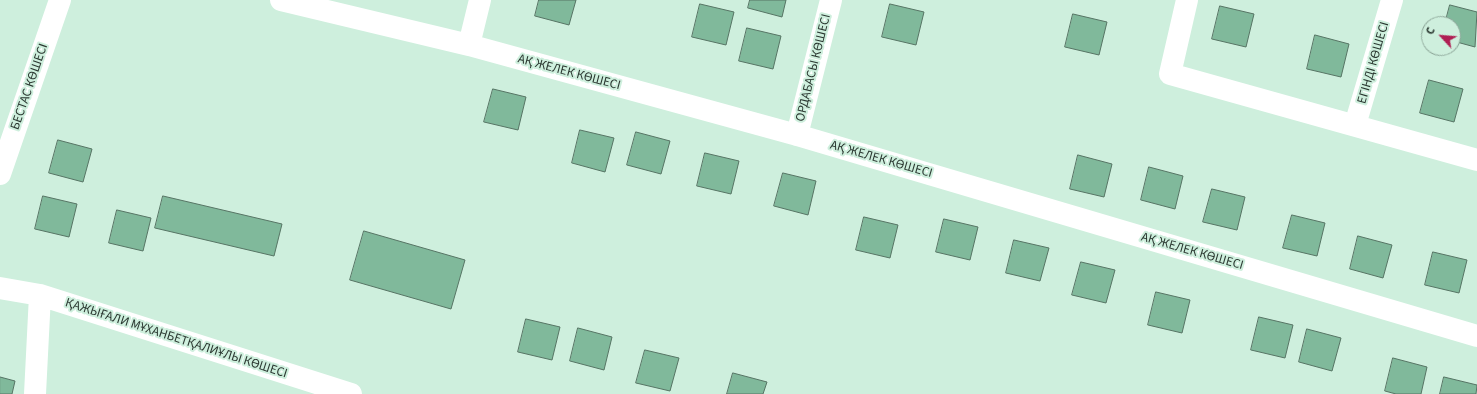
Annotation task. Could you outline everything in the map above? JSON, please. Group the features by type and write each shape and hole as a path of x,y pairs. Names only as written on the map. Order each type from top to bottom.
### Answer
{"street":[{"name":"БЕСТАС КӨШЕСІ","path":"0,174 60,0"},
{"name":"АҚ ЖЕЛЕК КӨШЕСІ","path":"281,0 469,45 797,135 1477,336"},
{"path":"469,45 480,0"},
{"name":"ОРДАБАСЫ КӨШЕСІ","path":"797,135 831,0"},
{"path":"1187,0 1170,74 1477,160"},
{"name":"ЕГІНДІ КӨШЕСІ","path":"1355,125 1392,0"},
{"name":"ҚАЖЫҒАЛИ МҰХАНБЕТҚАЛИҰЛЫ КӨШЕСІ","path":"0,288 40,295 351,394"},
{"path":"35,394 40,295"}],"building":[{"path":"539,0 576,0 569,25 535,16"},
{"path":"750,0 786,0 782,17 748,8"},
{"path":"700,4 734,12 726,45 692,37"},
{"path":"890,4 924,12 916,45 882,37"},
{"path":"1450,5 1477,12 1475,47 1461,43 1461,16 1447,16"},
{"path":"1220,6 1254,14 1246,47 1212,39"},
{"path":"1073,14 1107,22 1099,55 1065,47"},
{"path":"747,28 781,36 773,69 739,61"},
{"path":"1315,35 1349,44 1341,77 1307,69"},
{"path":"1429,80 1463,89 1454,122 1420,113"},
{"path":"493,89 526,97 518,130 484,122"},
{"path":"580,130 614,138 605,172 572,163"},
{"path":"636,132 670,141 661,174 627,165"},
{"path":"58,140 92,149 83,182 49,173"},
{"path":"705,153 739,161 731,194 697,186"},
{"path":"1078,155 1112,164 1104,197 1070,189"},
{"path":"1149,167 1183,176 1175,209 1141,200"},
{"path":"783,173 816,181 808,215 774,206"},
{"path":"1212,189 1245,197 1237,230 1203,222"},
{"path":"43,196 77,204 69,237 35,229"},
{"path":"163,196 282,224 274,256 155,228"},
{"path":"117,210 151,218 143,251 109,243"},
{"path":"1292,215 1325,223 1317,256 1283,248"},
{"path":"864,217 898,225 890,258 856,250"},
{"path":"944,219 978,227 970,260 936,252"},
{"path":"364,231 465,260 451,309 350,280"},
{"path":"1358,236 1392,245 1383,278 1350,269"},
{"path":"1014,240 1049,248 1040,281 1006,273"},
{"path":"1433,252 1467,260 1459,293 1425,285"},
{"path":"1081,262 1115,270 1106,303 1072,295"},
{"path":"1156,292 1190,300 1182,333 1148,325"},
{"path":"1259,317 1293,325 1285,358 1251,350"},
{"path":"526,319 560,327 552,360 518,352"},
{"path":"578,328 612,337 604,370 570,361"},
{"path":"1307,329 1341,338 1332,371 1299,362"},
{"path":"645,350 679,358 670,391 636,383"},
{"path":"1393,358 1427,367 1421,394 1396,394 1385,391"},
{"path":"733,373 767,382 763,394 727,394"},
{"path":"0,377 15,381 12,394 0,394"},
{"path":"1444,377 1477,385 1476,394 1440,394"}]}
